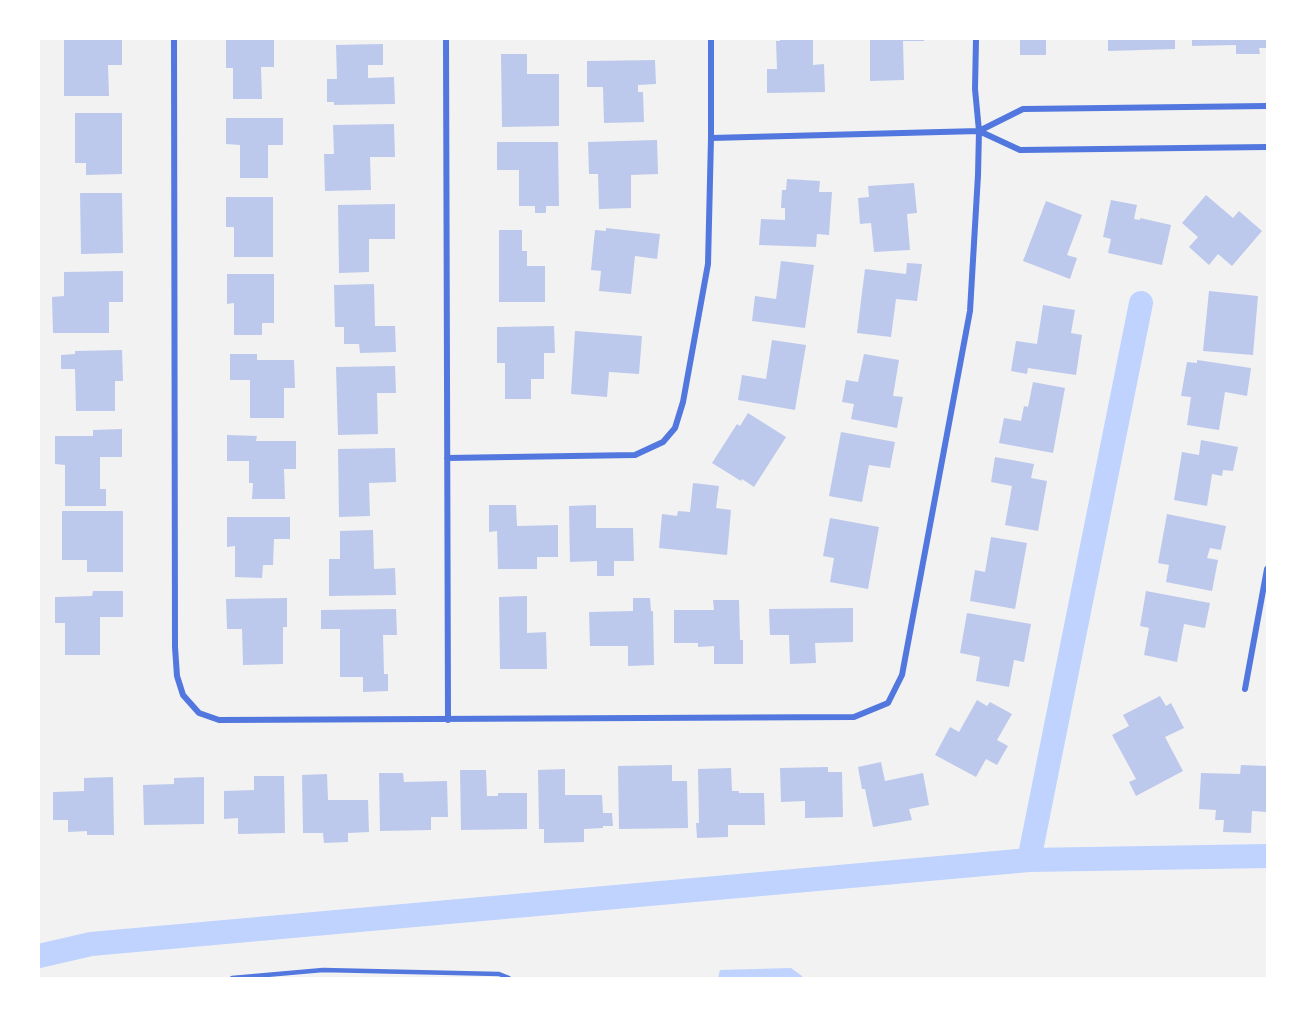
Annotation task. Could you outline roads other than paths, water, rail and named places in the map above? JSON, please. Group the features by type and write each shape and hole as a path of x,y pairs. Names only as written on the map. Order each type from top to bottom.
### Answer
{"street":[{"path":"174,39 175,647 177,676 183,695 199,713 219,720 854,717 888,703 902,675 970,311 978,175 976,39"},
{"path":"446,39 448,720"},
{"path":"447,458 635,455 663,442 675,428 683,402 708,264 711,39"},
{"path":"711,138 978,131 1023,109 1267,106"},
{"path":"978,131 1020,150 1267,147"},
{"path":"1245,689 1267,568"}],"lane":[{"path":"232,978 323,970 499,974 509,978"}],"water":[{"path":"791,968 802,978 718,978 720,970"}],"waterway":[{"path":"1029,860 1141,303"},
{"path":"39,956 91,944 1029,860 1267,856"}]}
